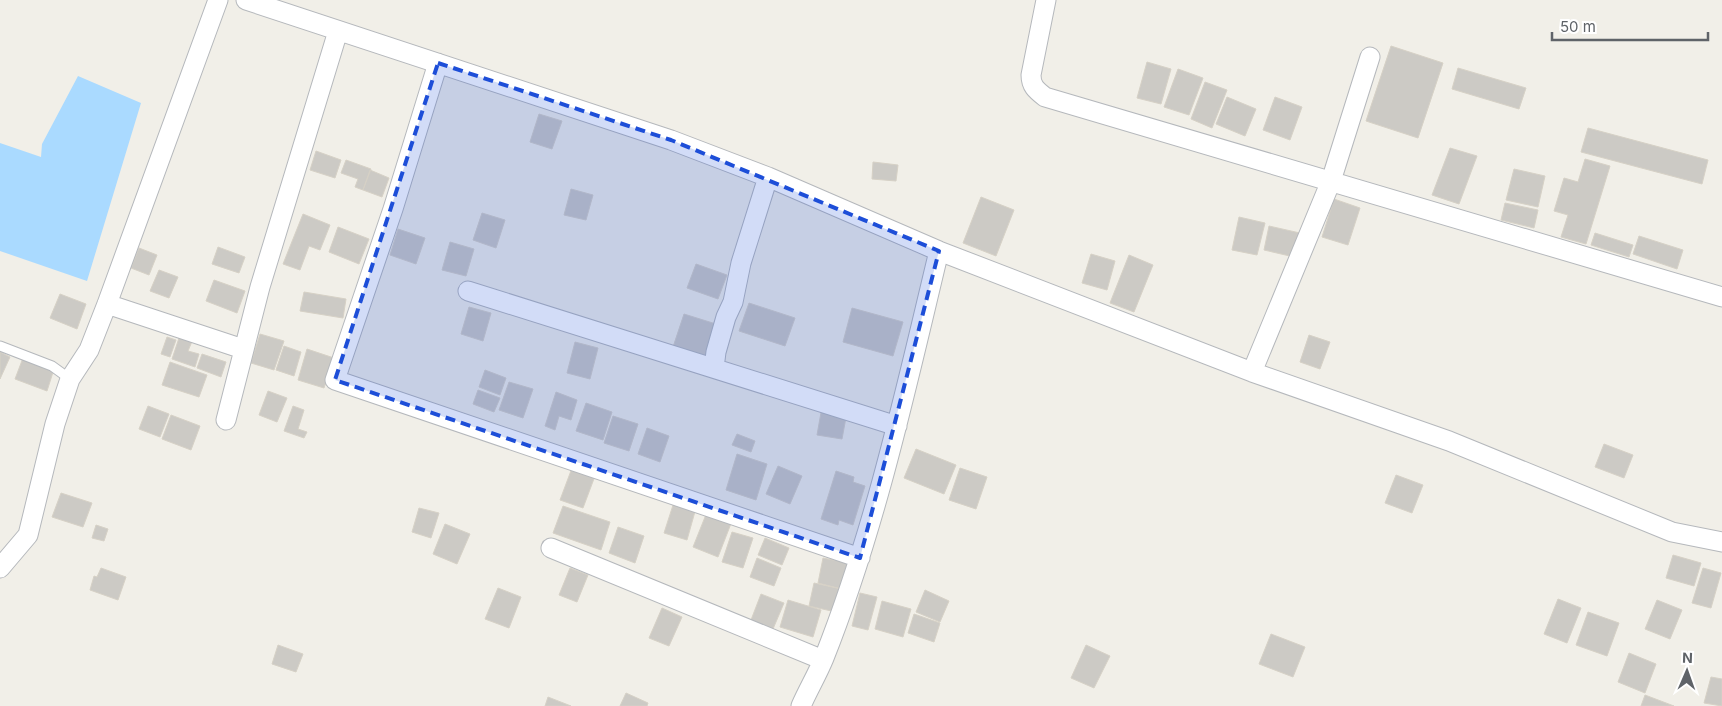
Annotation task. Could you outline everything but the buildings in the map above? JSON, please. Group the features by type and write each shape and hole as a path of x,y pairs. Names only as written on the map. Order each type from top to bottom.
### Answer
{"street":[{"path":"0,568 28,535 56,424 70,378 89,350 218,0"},
{"path":"246,0 671,140 768,177 939,251 1252,372 1449,440 1672,532 1722,542"},
{"path":"1046,0 1031,74 1031,83 1045,97 1722,297"},
{"path":"226,420 260,287 338,31"},
{"path":"1252,372 1331,181 1370,57"},
{"path":"438,63 393,209 335,380 860,558"},
{"path":"714,368 716,352 732,302 741,263 768,177"},
{"path":"801,706 823,660 860,558 897,426 939,251"},
{"path":"468,291 897,426"},
{"path":"107,304 243,348"},
{"path":"551,548 823,660"}],"lane":[{"path":"0,346 52,366 70,378"}],"highlighted area":[{"path":"438,63 671,140 939,251 860,558 335,380"}],"water":[{"path":"78,76 141,103 87,281 0,251 0,143 41,157 42,144"}]}
